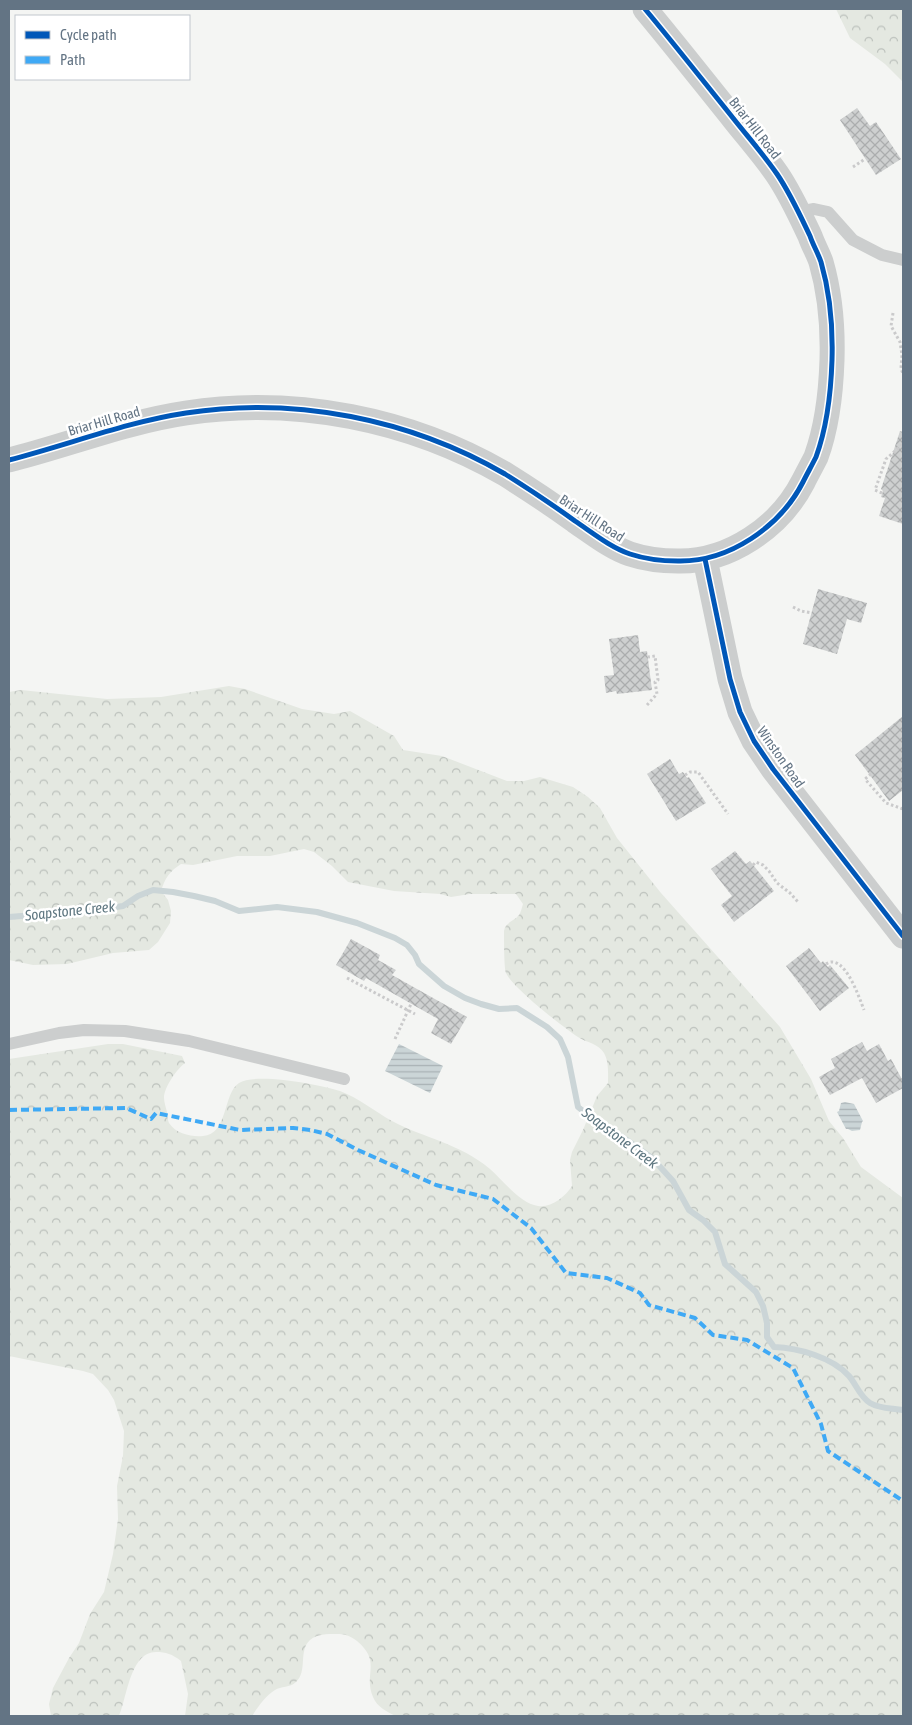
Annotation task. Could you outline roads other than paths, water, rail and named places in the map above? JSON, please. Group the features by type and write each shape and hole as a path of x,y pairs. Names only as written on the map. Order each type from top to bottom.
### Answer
{"street":[{"name":"Briar Hill Road","path":"9,460 147,420 187,413 229,408 318,411 366,419 462,452 506,474 603,541 626,553 648,559 679,561 705,559 734,549 756,536 779,516 798,491 816,456 825,422 832,379 833,341 829,301 820,260 799,212 777,174 645,9"},
{"name":"Winston Road","path":"705,559 730,679 740,712 754,740 773,769 903,936"}],"lane":[{"path":"799,212 814,208 828,212 853,240 882,255 903,260"},
{"path":"9,1044 84,1030 125,1031 189,1042 344,1078"}],"waterway":[{"name":"Soapstone Creek","path":"9,917 123,906 138,896 153,890 173,892 215,901 239,911 277,907 317,912 357,923 395,938 407,945 419,964 444,986 465,998 481,1004 499,1009 517,1008 547,1027 560,1039 568,1057 578,1107 652,1158 673,1181 689,1210 715,1232 725,1264 756,1292 763,1306 767,1323 767,1337 774,1347 793,1349 824,1359 842,1369 863,1397 870,1403 903,1410"}]}
